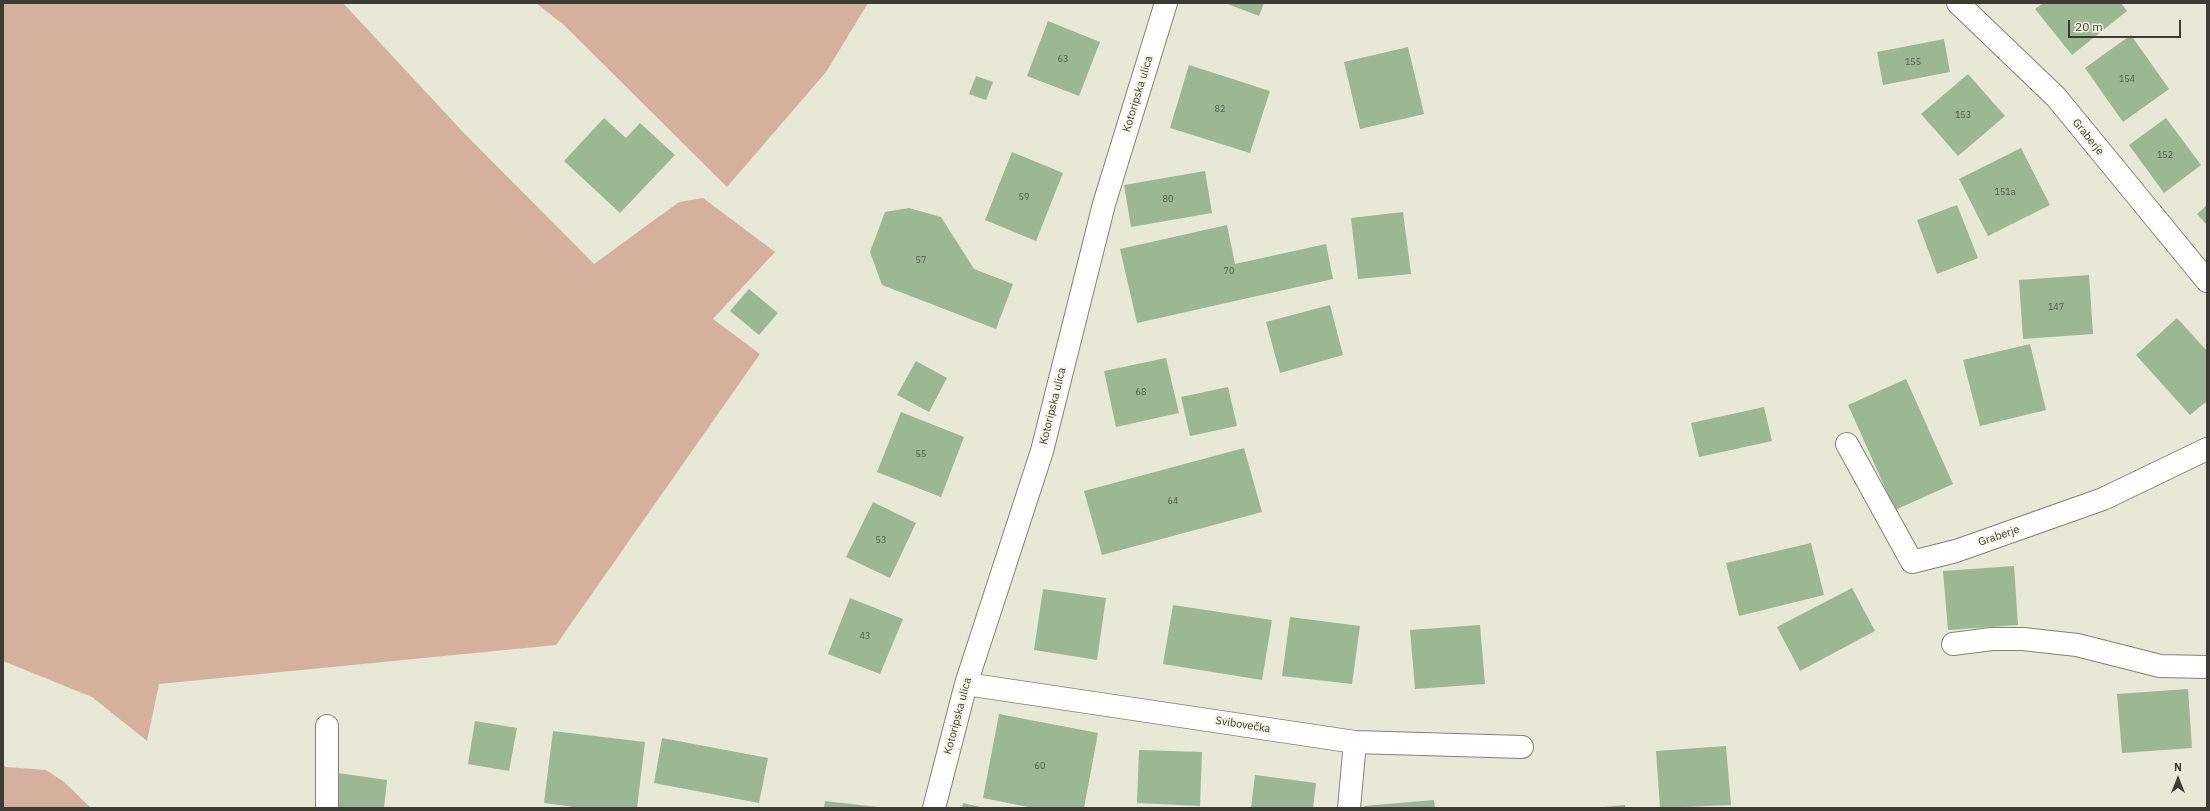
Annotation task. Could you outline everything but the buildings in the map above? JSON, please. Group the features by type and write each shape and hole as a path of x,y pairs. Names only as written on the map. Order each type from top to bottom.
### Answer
{"street":[{"name":"Kotoripska ulica","path":"934,808 966,684 1042,451 1104,204 1166,3"},
{"name":"Graberje","path":"1958,3 2056,98 2207,281"},
{"name":"Graberje","path":"1847,444 1912,562 1956,551 2103,499 2207,449"},
{"path":"1953,644 1992,639 2024,639 2076,645 2160,666 2207,666"},
{"name":"Svibovečka","path":"966,684 1355,742 1522,747"},
{"path":"327,726 327,808"},
{"path":"1349,808 1355,742"}],"shaded area":[{"path":"3,3 343,3 463,132 594,264 679,202 703,198 775,252 713,319 760,354 556,645 159,684 147,741 92,697 3,661"},
{"path":"536,3 868,3 826,72 727,187 564,25"},
{"path":"3,765 6,767 46,770 64,782 91,808 3,808"}]}
